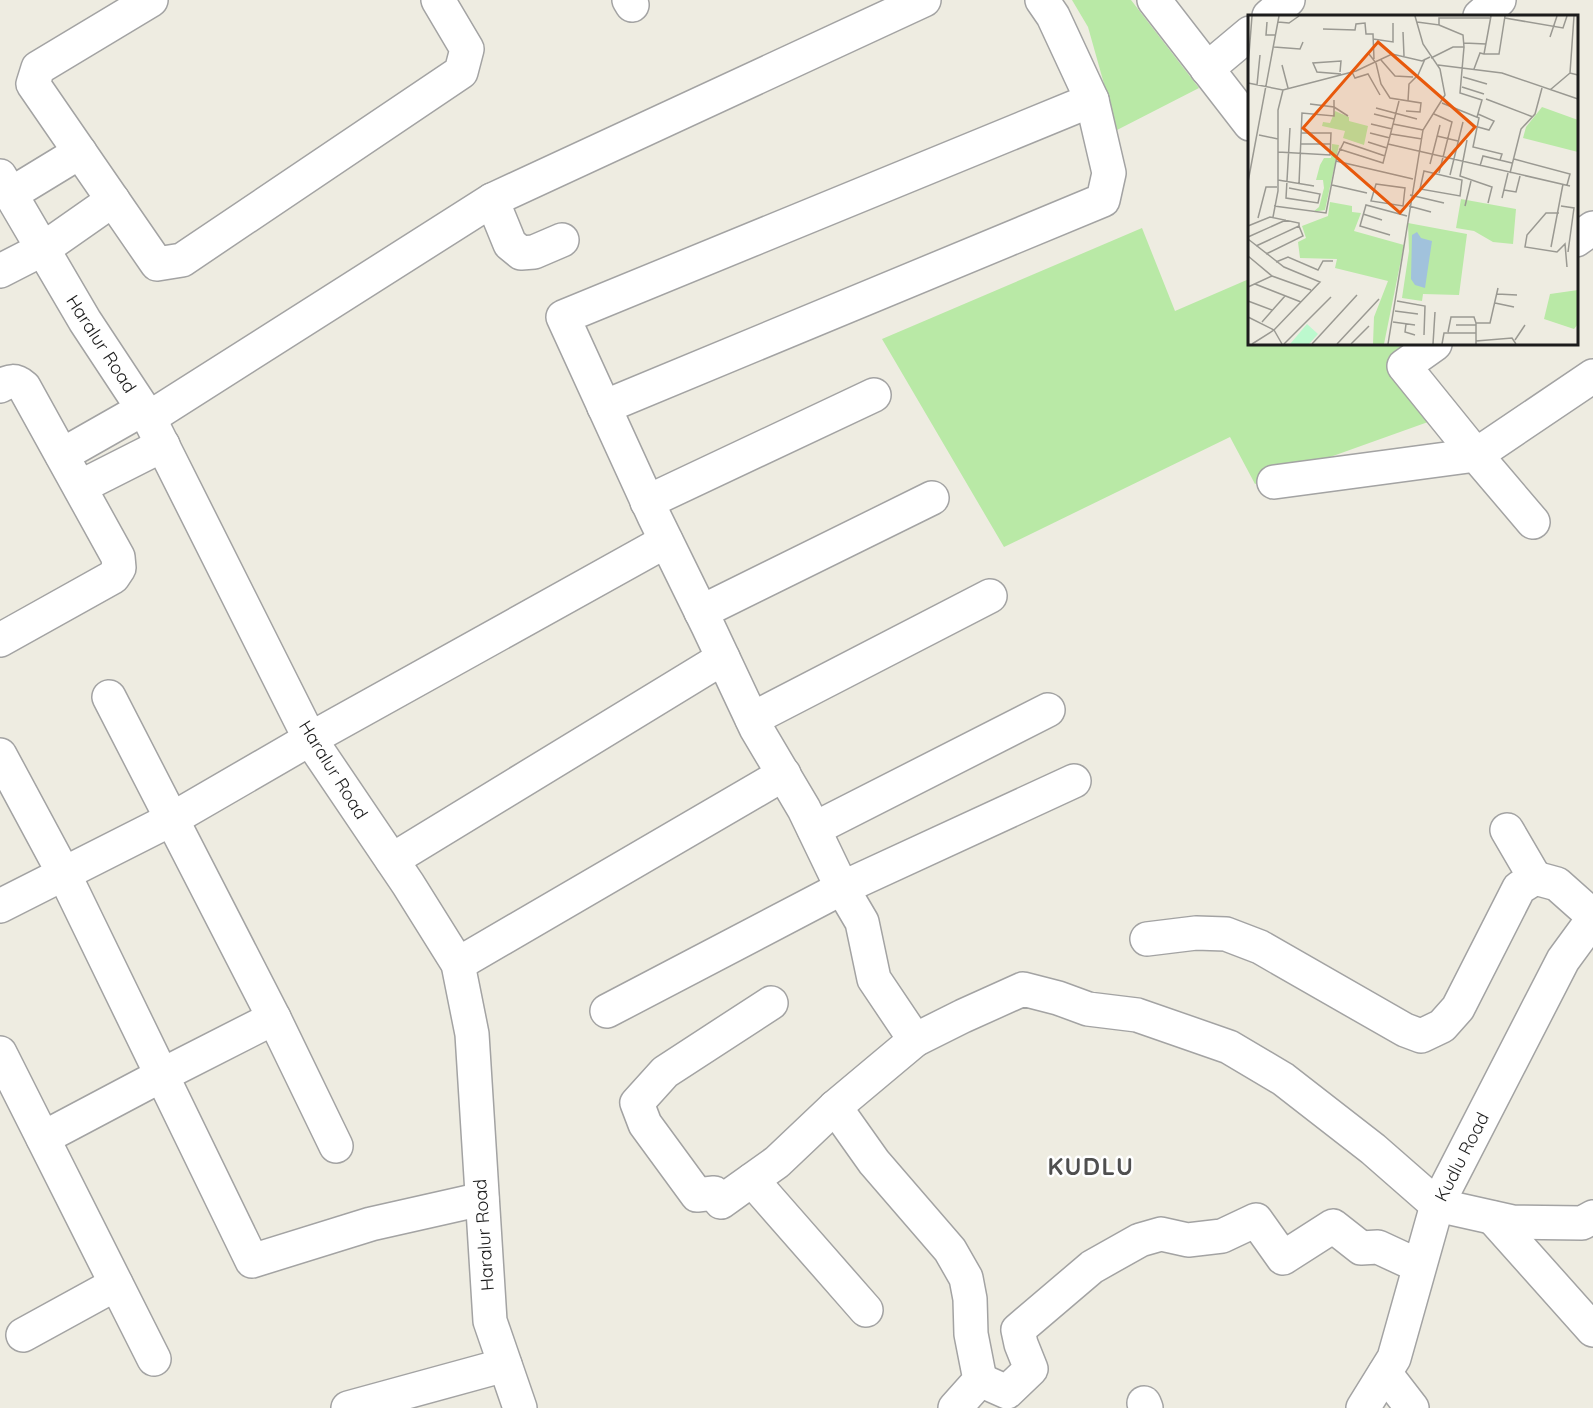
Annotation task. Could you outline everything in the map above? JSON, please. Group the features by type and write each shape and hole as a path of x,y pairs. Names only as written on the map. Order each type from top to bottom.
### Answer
{"street":[{"path":"151,0 38,69 33,84 158,264 182,260 461,72 467,49 438,0"},
{"path":"80,487 152,424 492,200 924,0"},
{"path":"604,406 1103,200 1109,173 1092,100 1053,16 1042,0"},
{"path":"1154,0 1248,121"},
{"path":"1270,15 1288,0"},
{"path":"1481,15 1499,0"},
{"path":"1207,69 1248,35"},
{"path":"915,1041 874,979 862,922 842,888 814,829 752,719 647,502 563,318 1092,100"},
{"path":"5,185 80,152"},
{"name":"Haralur Road","path":"5,185 84,321 152,424 310,739 392,860 458,964 471,1034 490,1321 520,1408"},
{"path":"0,271 43,249 113,200"},
{"path":"492,200 510,244 521,253 534,252 562,240"},
{"path":"1578,239 1593,228"},
{"path":"1434,345 1404,366 1533,522"},
{"path":"1274,482 1476,455 1593,376"},
{"path":"0,386 8,382 18,382 24,387 118,557 119,568 112,578 0,640"},
{"path":"647,502 874,395"},
{"path":"62,455 152,424"},
{"path":"701,612 932,498"},
{"path":"0,906 172,819 310,739 666,541"},
{"path":"752,719 990,596"},
{"path":"392,860 723,658"},
{"path":"108,697 274,1018 336,1146"},
{"path":"814,829 1048,710"},
{"path":"0,755 64,874 252,1261 371,1224 482,1199"},
{"path":"458,964 784,774"},
{"path":"606,1011 842,888 1074,781"},
{"path":"1507,830 1535,878 1557,884 1593,917"},
{"path":"1147,939 1196,933 1226,934 1260,947 1405,1030 1421,1036 1442,1026 1458,1008 1519,888 1535,878"},
{"name":"Kudlu Road","path":"1363,1408 1394,1358 1437,1205 1563,960 1593,917"},
{"path":"771,1003 665,1072 637,1103 645,1124 697,1195 714,1193 721,1202 777,1162 835,1107 915,1041 1023,989 1088,1009 1137,1016 1229,1047 1283,1079 1373,1149 1437,1205 1513,1222 1587,1220"},
{"path":"43,1138 274,1018"},
{"path":"0,1053 154,1359"},
{"path":"835,1107 874,1162 950,1250 966,1278 970,1299 971,1334 980,1380"},
{"path":"752,1180 866,1311"},
{"path":"1493,1218 1593,1330"},
{"path":"980,1380 1006,1392 1031,1369 1018,1330 1092,1268 1140,1240 1161,1234 1188,1240 1222,1236 1256,1220 1283,1258 1333,1226 1360,1248 1378,1247 1419,1266"},
{"path":"23,1335 116,1284"},
{"path":"348,1408 505,1365"},
{"path":"1385,1373 1412,1408"},
{"path":"955,1408 980,1380"}],"green space":[{"path":"1072,0 1131,0 1199,88 1117,130 1088,27"},
{"path":"1142,228 1175,311 1248,279 1248,345 1406,345 1391,364 1428,422 1255,484 1230,437 1004,547 882,339"}],"district":[{"name":"KUDLU","path":"1091,1167"}]}
